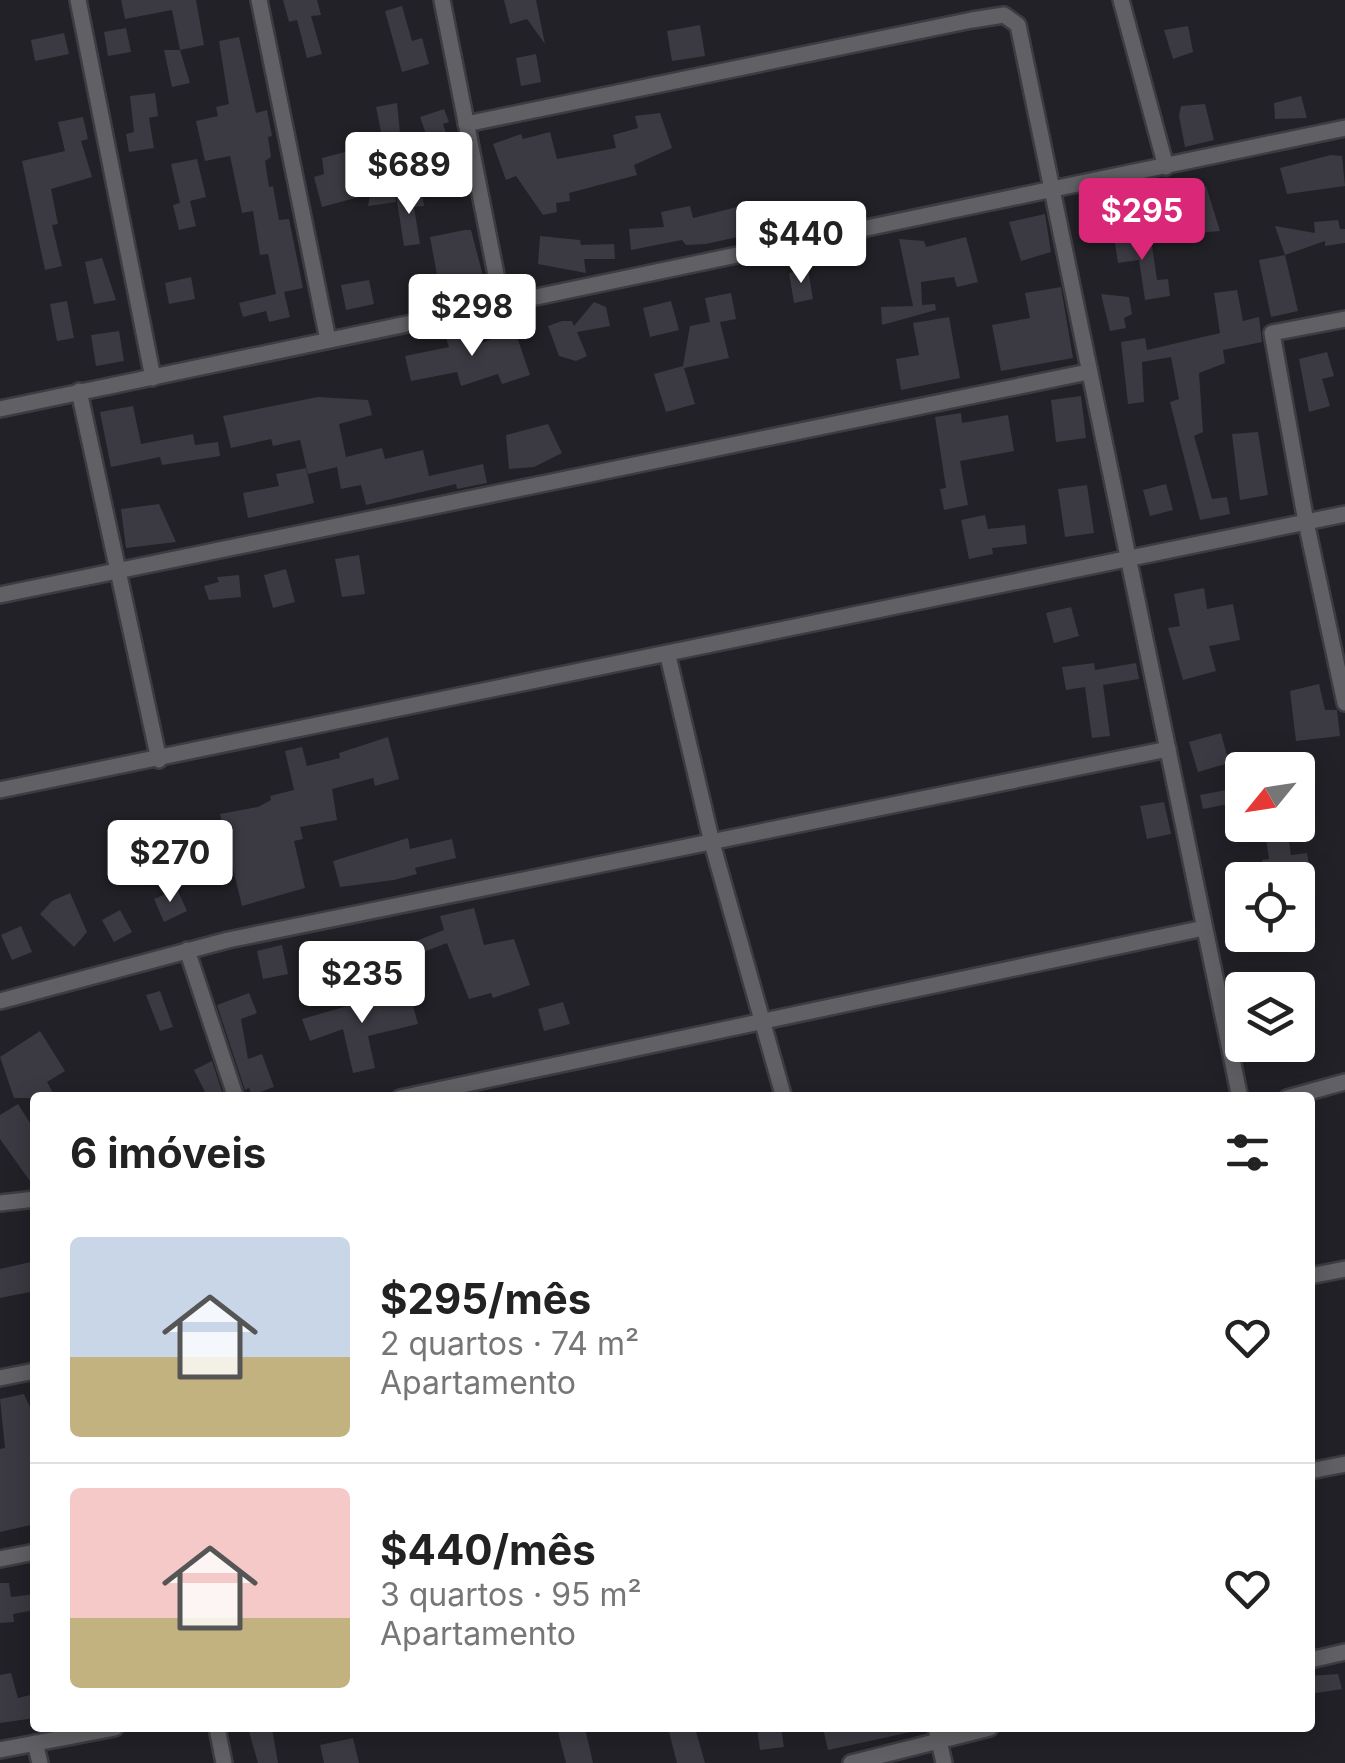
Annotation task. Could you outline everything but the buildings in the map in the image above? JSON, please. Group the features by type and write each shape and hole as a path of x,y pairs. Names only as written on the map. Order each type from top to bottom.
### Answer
{"street":[{"path":"78,0 154,378"},
{"path":"259,0 328,340"},
{"path":"442,0 502,304"},
{"path":"1121,0 1166,167"},
{"path":"466,124 1004,15 1022,30 1088,372 1132,561 1239,1092"},
{"path":"0,409 1345,128"},
{"path":"1345,319 1272,333 1306,522 1345,703"},
{"path":"0,594 1088,372"},
{"path":"78,391 120,568 159,760"},
{"path":"0,790 1132,561 1345,514"},
{"path":"668,656 712,842 782,1092"},
{"path":"0,1001 188,950 1168,749"},
{"path":"427,1092 762,1018 1204,928"},
{"path":"188,950 234,1092"},
{"path":"1309,1092 1345,1082"},
{"path":"0,1203 30,1200"},
{"path":"1315,1275 1345,1269"},
{"path":"0,1378 30,1373"},
{"path":"1315,1466 1345,1464"},
{"path":"0,1559 30,1553"},
{"path":"1315,1659 1345,1652"},
{"path":"0,1750 94,1732"},
{"path":"218,1732 224,1763"},
{"path":"852,1763 938,1734 944,1763"},
{"path":"36,1743 40,1763"}]}
